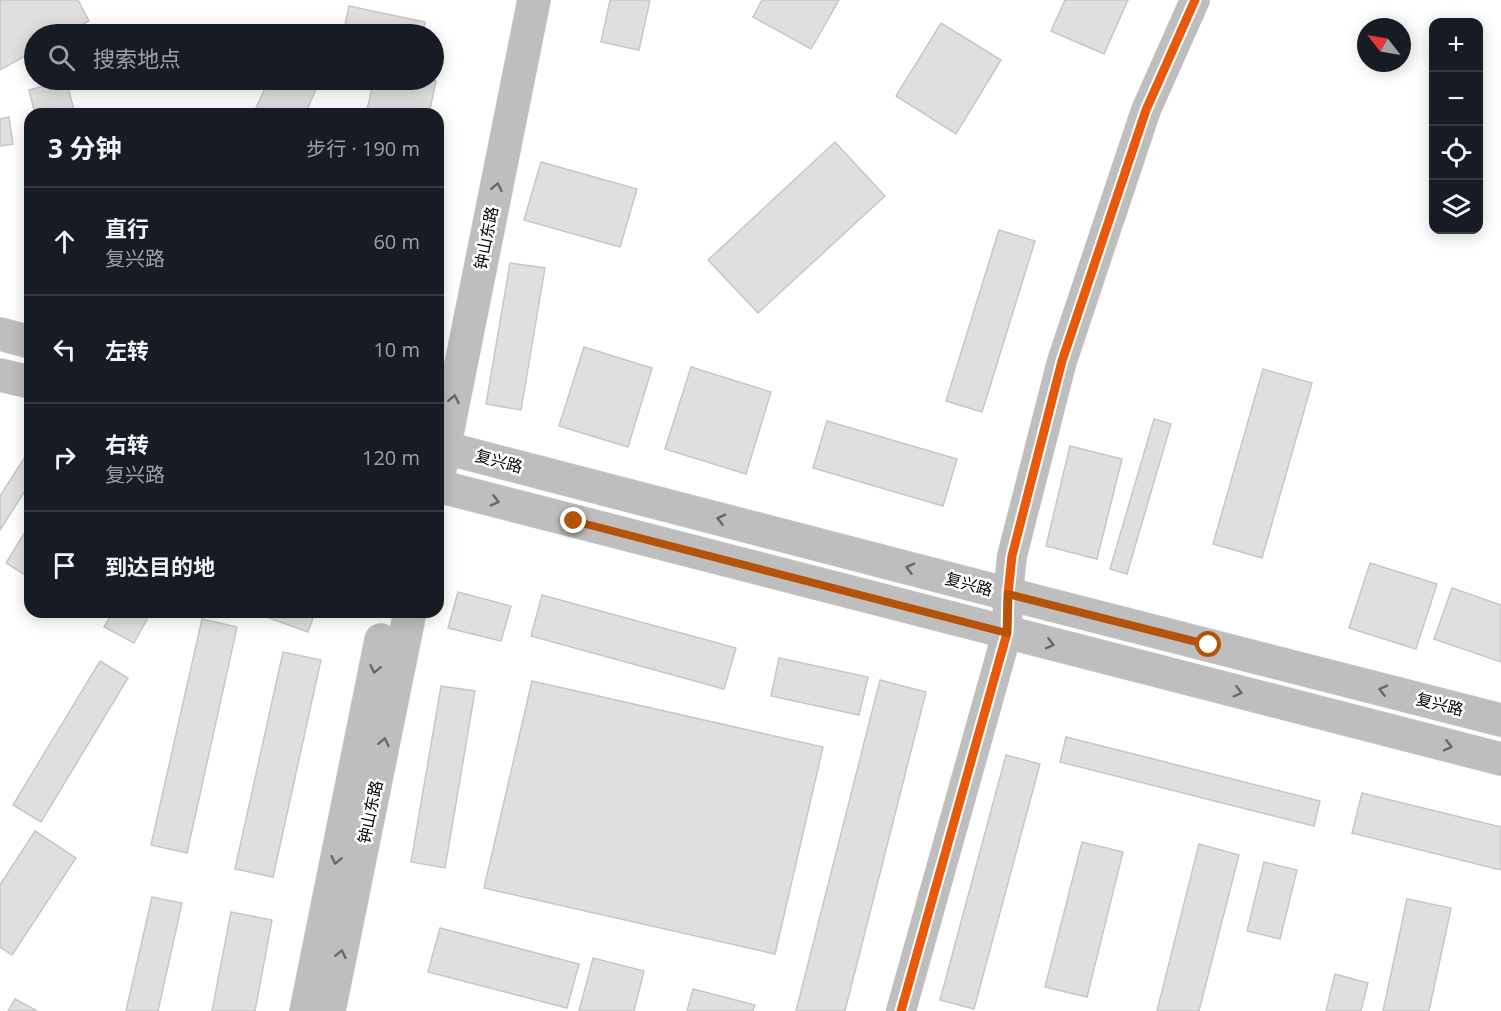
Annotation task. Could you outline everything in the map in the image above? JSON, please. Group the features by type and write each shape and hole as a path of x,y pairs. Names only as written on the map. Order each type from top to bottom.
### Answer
{"main road":[{"name":"钟山东路","path":"444,339 512,0"},
{"name":"钟山东路","path":"444,438 534,0"},
{"path":"0,334 24,340"},
{"path":"0,375 24,381"},
{"name":"复兴路","path":"444,458 1008,594 1501,720"},
{"path":"444,488 1501,759"},
{"name":"钟山东路","path":"306,1011 386,618"},
{"name":"钟山东路","path":"329,1011 409,618"}],"street":[{"path":"901,1011 1007,633 1012,556 1062,361 1146,110 1195,0"}],"building":[{"path":"0,0 78,0 89,21 83,24 24,24 24,57 0,70"},
{"path":"610,0 650,0 639,50 601,42"},
{"path":"762,0 839,0 811,49 753,17"},
{"path":"1065,0 1128,0 1104,54 1051,31"},
{"path":"349,6 425,22 425,24 345,24"},
{"path":"941,23 1001,60 956,134 896,96"},
{"path":"29,90 69,90 73,108 34,108"},
{"path":"264,90 316,90 308,108 256,108"},
{"path":"372,90 434,90 430,108 367,108"},
{"path":"9,117 13,144 0,146 0,119"},
{"path":"835,142 885,196 758,313 708,260"},
{"path":"541,162 637,189 620,247 524,220"},
{"path":"999,230 1035,241 982,412 946,401"},
{"path":"510,263 545,268 521,410 486,404"},
{"path":"584,347 652,368 628,447 559,426"},
{"path":"691,367 771,392 746,474 665,449"},
{"path":"1263,369 1312,383 1262,558 1213,544"},
{"path":"1154,419 1171,424 1127,574 1110,569"},
{"path":"827,421 957,459 943,506 813,468"},
{"path":"1070,446 1122,459 1097,559 1046,546"},
{"path":"24,459 24,492 0,530 0,496"},
{"path":"24,534 24,574 6,563"},
{"path":"1370,563 1437,584 1416,649 1349,628"},
{"path":"1452,588 1501,605 1501,662 1434,639"},
{"path":"458,592 511,606 501,641 448,628"},
{"path":"542,595 736,648 724,689 531,636"},
{"path":"109,618 148,618 134,643 104,627"},
{"path":"269,618 313,618 308,632"},
{"path":"202,619 237,627 187,853 151,845"},
{"path":"283,652 321,660 273,877 235,869"},
{"path":"779,658 868,677 859,715 771,696"},
{"path":"100,661 128,678 41,822 13,805"},
{"path":"880,680 926,692 845,1011 796,1011"},
{"path":"532,681 823,747 775,954 484,888"},
{"path":"441,686 475,691 445,868 411,862"},
{"path":"1066,737 1320,801 1314,826 1060,762"},
{"path":"1006,755 1040,764 974,1009 940,1000"},
{"path":"1362,793 1501,827 1501,870 1352,833"},
{"path":"35,831 76,858 12,955 0,947 0,885"},
{"path":"1082,842 1123,852 1087,997 1045,987"},
{"path":"1199,844 1239,855 1199,1011 1157,1011"},
{"path":"1264,862 1297,870 1280,939 1247,931"},
{"path":"152,897 182,903 158,1011 126,1011"},
{"path":"1407,899 1451,908 1429,1011 1383,1011"},
{"path":"231,912 272,920 255,1011 212,1011"},
{"path":"440,928 579,964 567,1008 428,972"},
{"path":"593,958 644,971 634,1011 579,1011"},
{"path":"1335,974 1368,983 1361,1011 1326,1011"},
{"path":"693,989 755,1005 753,1011 687,1011"},
{"path":"15,999 37,1011 8,1011"}],"cycle path":[{"path":"901,1011 1007,633 1012,556 1062,361 1146,110 1195,0"}],"route":[{"path":"574,521 1007,633 1008,594 1209,645"}]}
